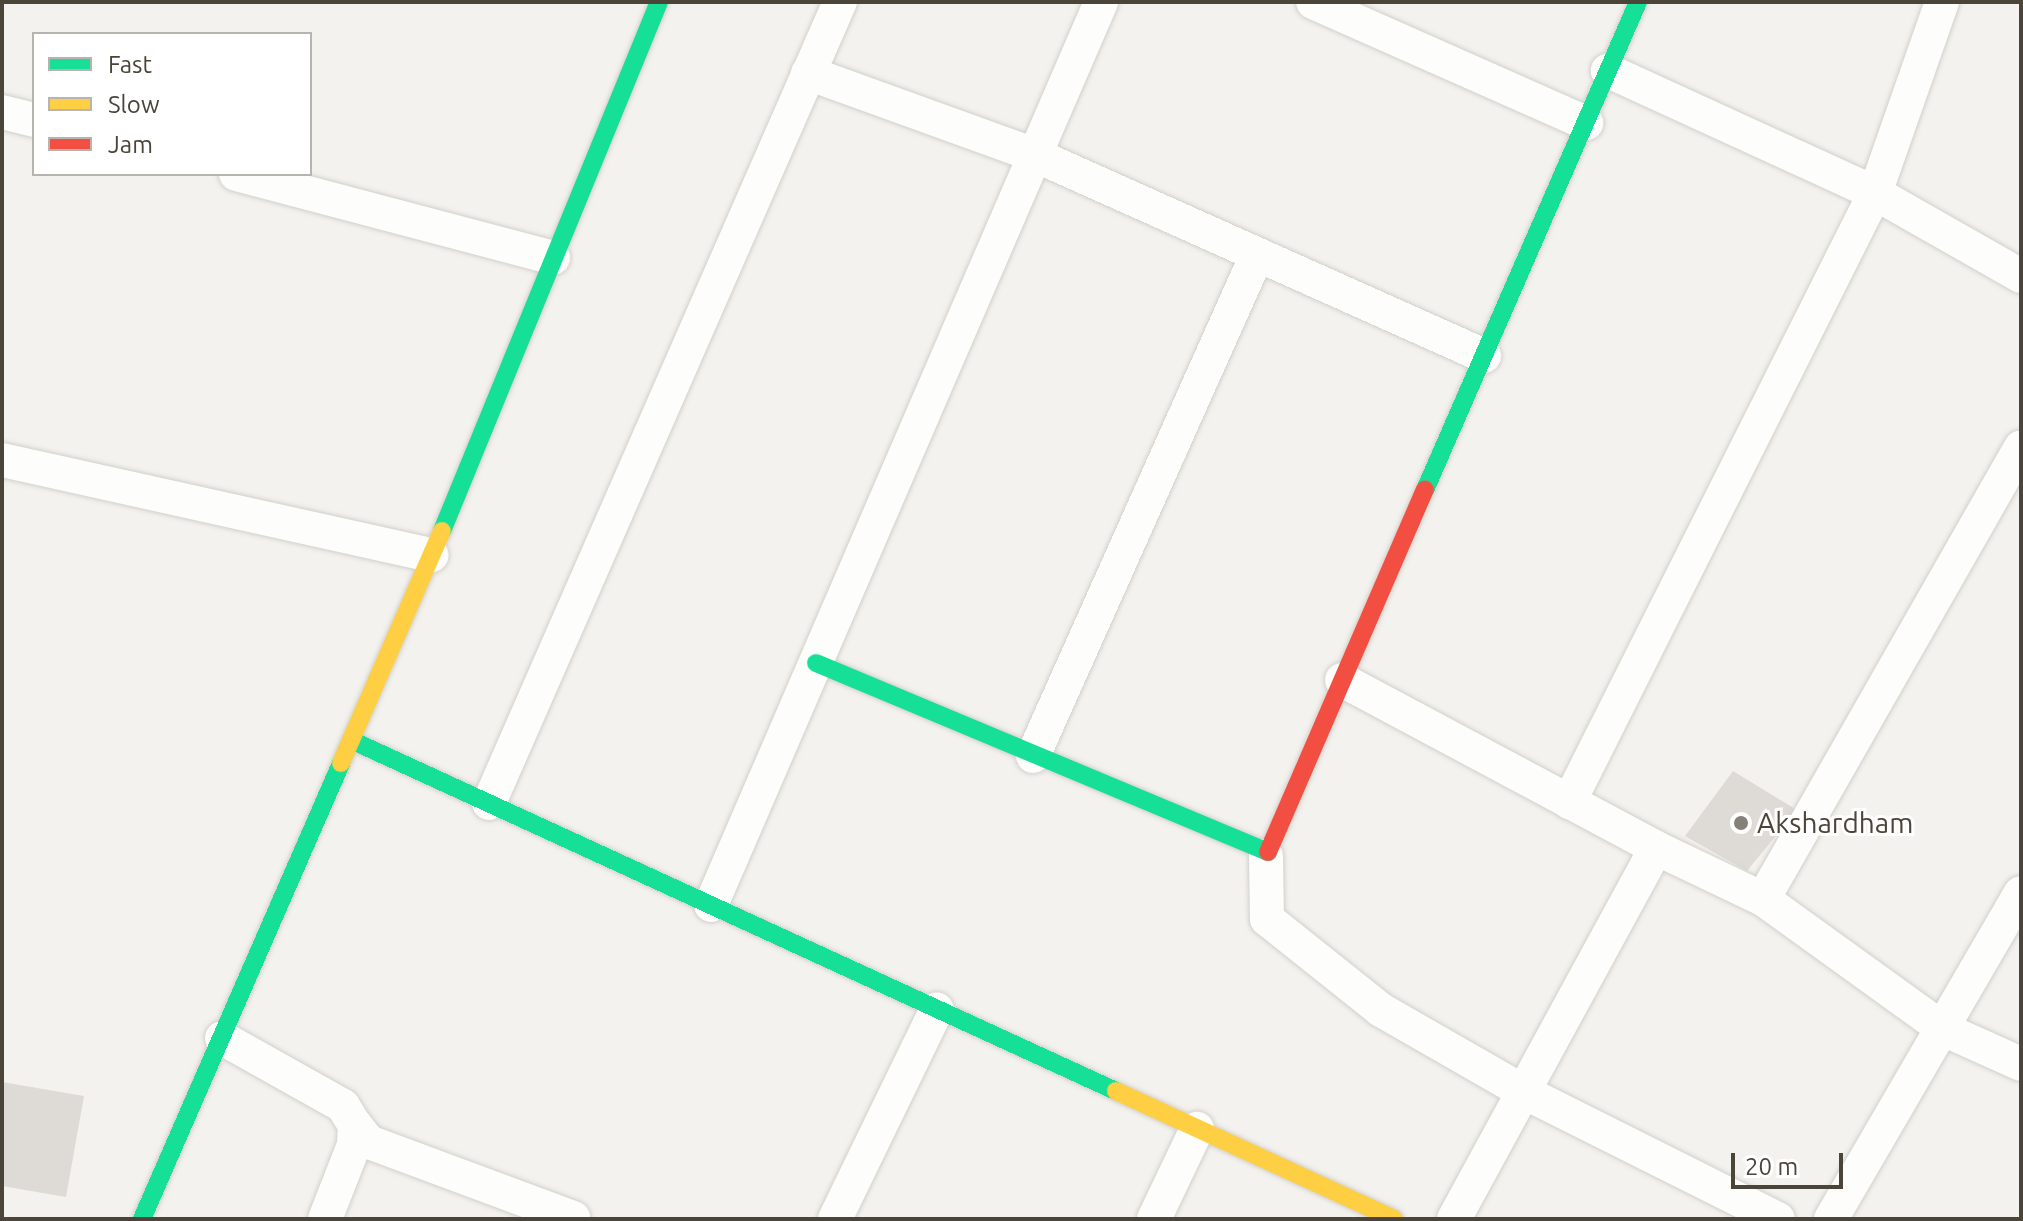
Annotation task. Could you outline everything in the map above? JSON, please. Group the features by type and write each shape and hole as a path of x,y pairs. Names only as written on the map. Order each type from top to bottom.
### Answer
{"street":[{"path":"142,1219 432,555 659,2"},
{"path":"489,803 840,2"},
{"path":"711,905 1101,2"},
{"path":"1313,2 1361,12 1586,123"},
{"path":"1638,2 1266,856 1267,919 1381,1010 1524,1092 1778,1219"},
{"path":"1569,802 1875,193 1942,2"},
{"path":"1608,71 1875,193 2021,276"},
{"path":"808,73 1035,155 1484,356"},
{"path":"2,112 32,120"},
{"path":"244,176 553,258"},
{"path":"1033,756 1257,255"},
{"path":"1763,899 2021,447"},
{"path":"2,460 432,555"},
{"path":"816,663 1266,856"},
{"path":"1342,680 1656,848 1763,899 1943,1029 2021,1064"},
{"path":"351,740 1394,1219"},
{"path":"1454,1219 1656,848"},
{"path":"1831,1219 2021,893"},
{"path":"835,1219 937,1009"},
{"path":"222,1038 343,1106 369,1142 573,1219"},
{"path":"325,1219 354,1145 355,1125"},
{"path":"1154,1219 1197,1129"}],"building":[{"name":"Akshardham","path":"1733,771 1797,810 1747,871 1685,836"},
{"path":"2,1082 84,1096 66,1197 2,1186"}],"traffic: fast":[{"path":"442,531 659,2"},
{"path":"1425,490 1638,2"},
{"path":"816,663 1268,852"},
{"path":"351,740 1116,1091"},
{"path":"142,1219 341,763"}],"traffic: slow":[{"path":"341,763 442,531"},
{"path":"1116,1091 1394,1219"}],"traffic: jam":[{"path":"1268,852 1425,490"}],"place":[{"name":"Akshardham","path":"1741,823"}]}
